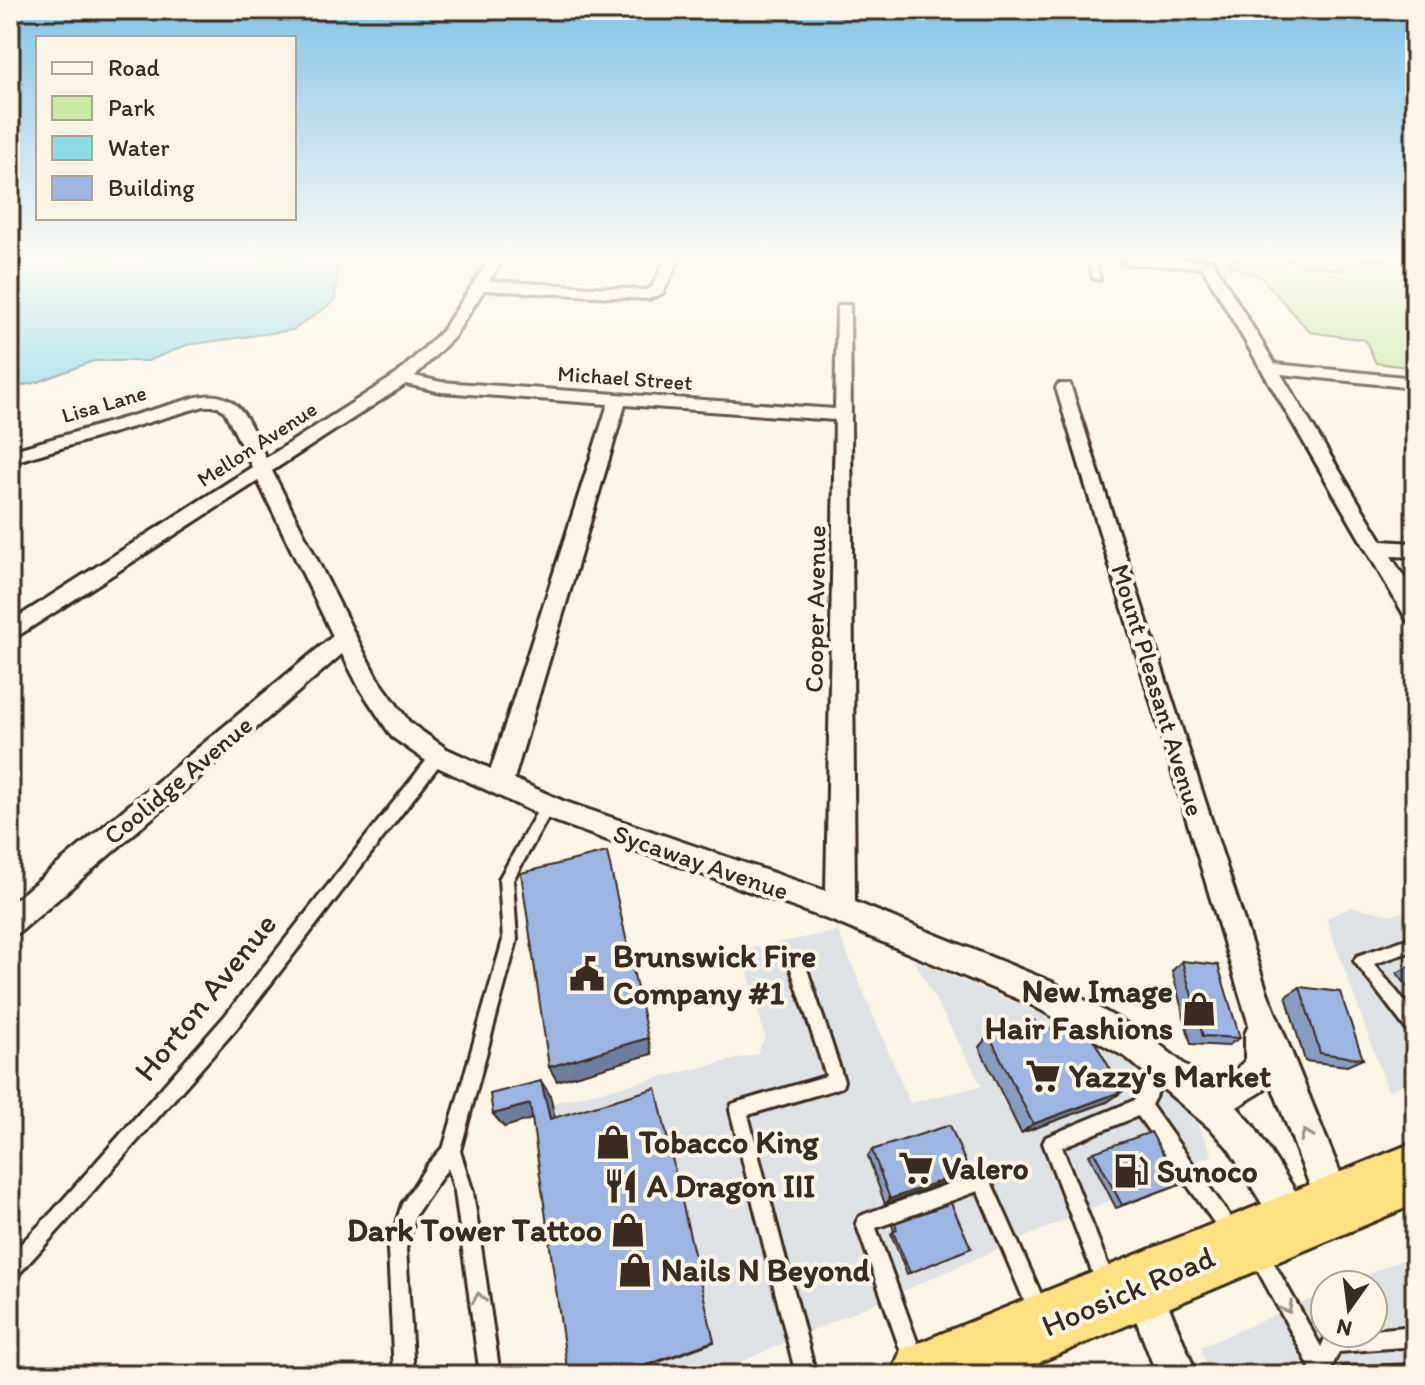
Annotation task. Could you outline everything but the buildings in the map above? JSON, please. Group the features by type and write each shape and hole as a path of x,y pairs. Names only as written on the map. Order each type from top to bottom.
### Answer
{"highway":[{"name":"Hoosick Road","path":"926,1375 1415,1173"}],"street":[{"name":"Mellon Avenue","path":"10,633 403,378 436,348 452,325"},
{"name":"Cooper Avenue","path":"840,910 845,325"},
{"path":"1242,325 1415,614"},
{"path":"1267,368 1415,383"},
{"name":"Michael Street","path":"403,378 441,387 844,415"},
{"name":"Mount Pleasant Avenue","path":"1064,388 1252,992 1265,1054 1253,1081 1208,1104"},
{"name":"Sycaway Avenue","path":"213,399 222,401 232,409 264,468 367,681 401,730 438,756 547,807 840,910 1041,993 1138,1047 1208,1104 1241,1137 1280,1229"},
{"name":"Lisa Lane","path":"10,457 213,399"},
{"path":"499,786 618,400"},
{"path":"1376,548 1415,550"},
{"name":"Coolidge Avenue","path":"10,922 346,638"},
{"name":"Mount Pleasant Avenue","path":"1252,992 1280,1229"},
{"path":"1127,1292 1177,1375"}],"lane":[{"name":"Horton Avenue","path":"10,1269 230,1023 438,756"},
{"path":"404,1375 397,1249 408,1210 434,1170 451,1151 510,940 506,879 547,807"},
{"path":"1415,943 1362,961 1415,1027"},
{"path":"799,969 836,1081 738,1110 806,1375"},
{"path":"1127,1292 1052,1143 1141,1106 1163,1066"},
{"path":"1141,1106 1280,1229 1320,1372"},
{"path":"451,1151 464,1192 490,1375"},
{"path":"919,1375 865,1223 982,1181 1046,1326"},
{"path":"1320,1372 1333,1343 1415,1336"}],"shaded area":[{"path":"1352,907 1394,915 1415,907 1415,1079 1388,1091 1326,918"},
{"path":"838,931 910,1103 982,1086 914,960 1038,1012 1142,1071 1193,1116 1213,1155 711,1375 571,1375 535,1107 757,1054 765,1037 742,950"},
{"path":"1415,1254 1415,1375 1208,1375 1201,1347 1309,1300 1309,1349 1389,1349 1389,1269 1380,1269"}],"green space":[{"path":"1303,325 1415,325 1415,368 1376,363 1365,340 1310,332"}],"water":[{"path":"10,325 301,325 293,330 187,345 148,361 93,361 38,382 10,388"}],"place":[{"name":"Brunswick Fire Company #1","path":"587,974"},
{"name":"New Image Hair Fashions","path":"1199,1009"},
{"name":"Yazzy's Market","path":"1043,1076"},
{"name":"Tobacco King","path":"613,1142"},
{"name":"Valero","path":"916,1168"},
{"name":"Sunoco","path":"1131,1171"},
{"name":"A Dragon III","path":"621,1186"},
{"name":"Dark Tower Tattoo","path":"628,1230"},
{"name":"Nails N Beyond","path":"635,1270"}]}
